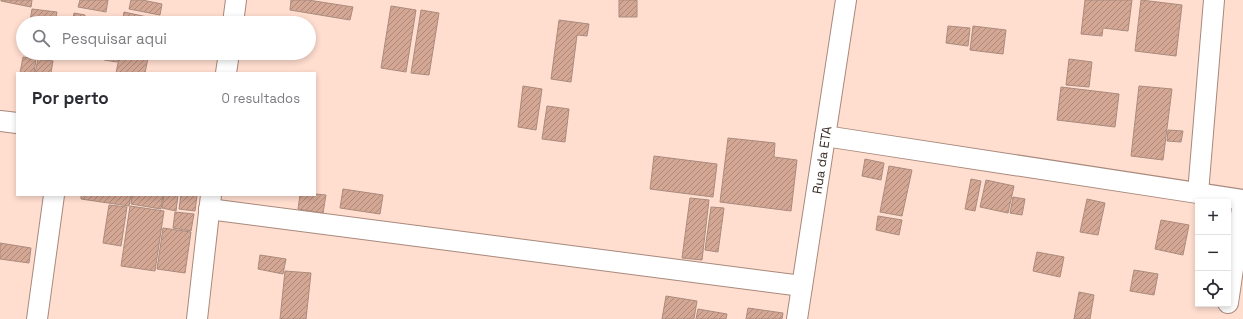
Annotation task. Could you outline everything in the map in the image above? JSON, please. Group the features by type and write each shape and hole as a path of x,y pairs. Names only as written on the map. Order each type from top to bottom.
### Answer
{"street":[{"path":"234,16 236,0"},
{"name":"Rua da ETA","path":"797,319 846,0"},
{"path":"1198,193 1214,0"},
{"path":"226,72 228,60"},
{"path":"0,121 16,123"},
{"path":"825,136 1243,200 1231,283"},
{"path":"37,319 54,196"},
{"path":"197,319 210,202 802,286"},
{"path":"1226,319 1228,307"}],"building":[{"path":"1,0 32,0 31,7"},
{"path":"80,0 108,0 106,12 78,7"},
{"path":"131,0 142,0 162,4 160,15 129,9"},
{"path":"291,0 308,0 353,7 350,20 290,10"},
{"path":"619,0 637,0 637,17 619,17"},
{"path":"1085,0 1132,0 1128,31 1103,28 1102,36 1081,34"},
{"path":"1141,0 1182,5 1176,56 1135,51"},
{"path":"391,6 416,10 406,72 381,68"},
{"path":"32,9 57,12 56,16 31,16"},
{"path":"421,10 439,13 429,75 411,73"},
{"path":"124,12 142,16 123,16"},
{"path":"74,13 85,15 85,16 73,16"},
{"path":"559,20 589,24 587,36 577,35 571,82 551,79"},
{"path":"948,26 970,28 968,46 946,43"},
{"path":"973,26 1006,30 1003,54 970,50"},
{"path":"1069,59 1092,62 1089,87 1066,85"},
{"path":"22,60 36,60 34,72 20,72"},
{"path":"38,60 53,61 51,72 35,72"},
{"path":"104,60 117,60 117,62"},
{"path":"119,60 148,60 145,72 116,72"},
{"path":"523,86 542,89 536,130 518,127"},
{"path":"1139,86 1172,89 1163,160 1131,156"},
{"path":"1061,87 1119,94 1115,127 1057,120"},
{"path":"547,106 569,109 565,142 542,139"},
{"path":"1168,130 1183,131 1181,142 1167,141"},
{"path":"728,138 775,143 774,157 797,160 791,211 720,202"},
{"path":"654,156 717,164 713,197 650,189"},
{"path":"865,159 884,163 881,180 862,176"},
{"path":"889,166 912,170 902,216 880,212"},
{"path":"971,179 981,181 975,211 965,209"},
{"path":"986,180 1014,186 1008,213 980,207"},
{"path":"343,189 383,195 380,214 340,208"},
{"path":"316,194 326,195 323,213 298,209 300,196 316,196"},
{"path":"81,196 131,196 129,206 81,199"},
{"path":"132,196 163,196 161,209 131,204"},
{"path":"164,196 178,196 176,211 162,208"},
{"path":"181,196 197,196 195,211 179,209"},
{"path":"1013,197 1025,199 1022,215 1010,213"},
{"path":"690,198 709,200 702,260 682,258"},
{"path":"1087,199 1105,203 1098,235 1080,232"},
{"path":"109,205 127,207 121,246 103,243"},
{"path":"130,206 164,211 155,271 121,266"},
{"path":"711,207 724,208 718,252 705,250"},
{"path":"175,212 194,214 191,231 173,228"},
{"path":"878,216 902,220 899,235 876,230"},
{"path":"1161,220 1189,225 1183,255 1155,249"},
{"path":"163,228 191,232 185,273 157,269"},
{"path":"0,243 31,248 29,263 0,259"},
{"path":"1037,252 1064,257 1060,277 1033,271"},
{"path":"260,255 286,259 283,274 258,269"},
{"path":"1134,270 1158,274 1154,295 1130,291"},
{"path":"285,271 311,273 306,319 280,319"},
{"path":"1079,292 1094,295 1090,319 1074,319"},
{"path":"666,296 697,301 694,319 662,319"},
{"path":"748,308 783,313 782,319 746,319"},
{"path":"698,309 727,314 726,319 696,319"}]}
